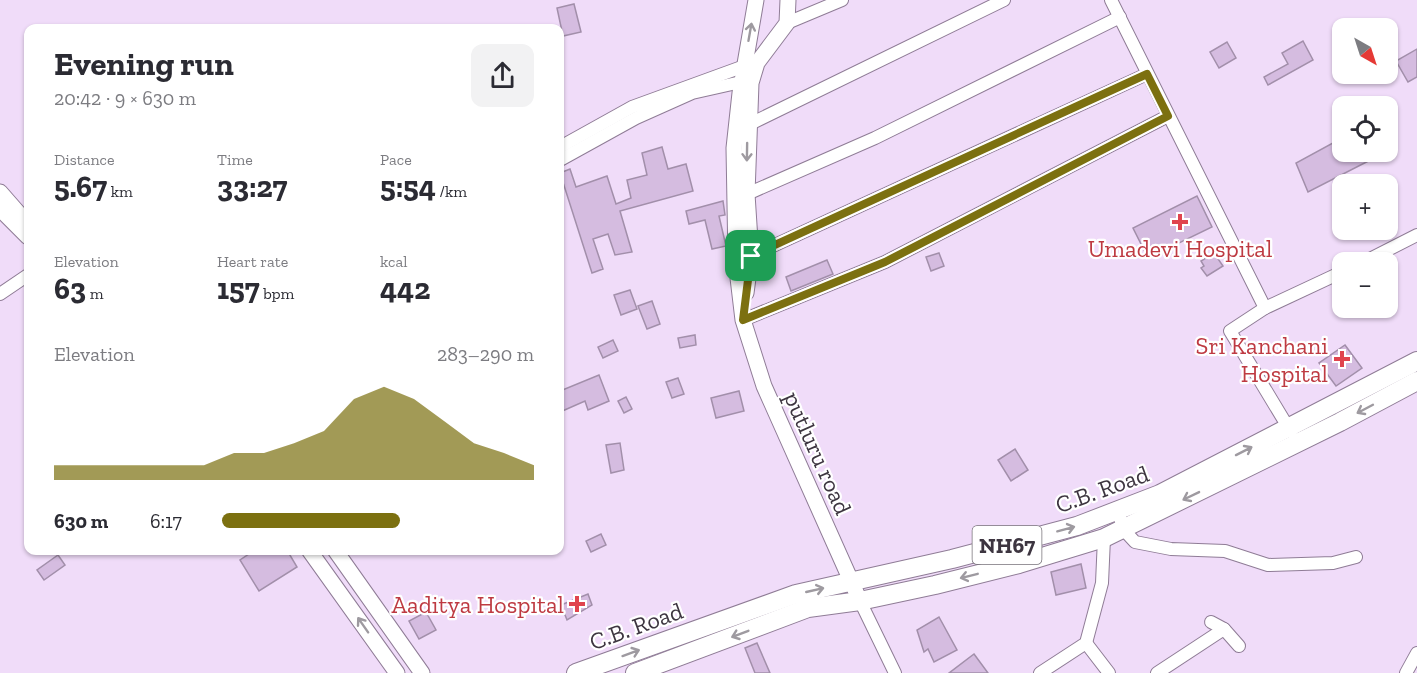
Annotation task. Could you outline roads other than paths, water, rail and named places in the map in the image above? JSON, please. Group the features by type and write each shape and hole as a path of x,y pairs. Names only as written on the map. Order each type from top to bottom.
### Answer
{"highway":[{"name":"C.B. Road","path":"576,673 796,594 1077,526 1160,494 1293,435 1417,361"},
{"name":"NH67","path":"635,673 808,608 860,601 1019,564 1104,538 1293,435 1417,381"}],"main road":[{"path":"743,320 736,261 734,148 751,64 756,0"},
{"path":"751,64 787,23 788,0"},
{"path":"743,320 751,256 747,194 746,82"},
{"path":"0,192 24,219"},
{"path":"0,209 24,233"},
{"name":"putluru road","path":"743,320 764,386 860,601"},
{"path":"313,555 396,673"},
{"path":"339,555 422,673"}],"street":[{"path":"787,23 842,0"},
{"path":"748,125 1004,0"},
{"path":"1111,0 1265,308"},
{"path":"747,194 875,138 1119,17"},
{"path":"564,145 632,107 751,64"},
{"path":"751,256 1147,74"},
{"path":"564,158 636,117 692,93 746,82"},
{"path":"743,320 885,262 1168,116"},
{"path":"1384,252 1417,235"},
{"path":"1293,435 1230,330 1265,308 1332,277"},
{"path":"0,294 24,278"},
{"path":"1118,510 1123,529 1135,542 1171,549 1225,551 1268,565 1333,563 1356,557"},
{"path":"1040,673 1086,643 1102,583 1104,538"},
{"path":"860,601 895,673"},
{"path":"1211,622 1224,629 1239,646"},
{"path":"1157,673 1224,629"},
{"path":"1086,643 1108,673"},
{"path":"1406,673 1417,654"}],"place":[{"name":"Umadevi Hospital","path":"1180,222"},
{"name":"Sri Kanchani Hospital","path":"1342,359"},
{"name":"Aaditya Hospital","path":"577,604"}]}
